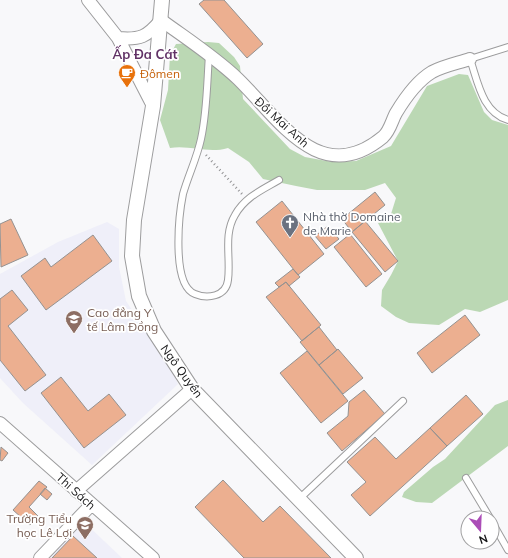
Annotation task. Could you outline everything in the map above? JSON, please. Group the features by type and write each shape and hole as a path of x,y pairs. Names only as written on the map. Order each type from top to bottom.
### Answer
{"street":[{"path":"88,0 118,38 152,106"},
{"name":"Ngô Quyền","path":"162,0 152,106 134,220 132,256 134,276 139,296 154,331 192,389 298,500 356,558"},
{"path":"118,38 132,39 141,37 152,31 160,20"},
{"name":"Đồi Mai Anh","path":"160,20 209,55 238,79 262,106 306,147 325,155 352,154 370,146 385,135 397,112 416,85 433,72 470,59"},
{"path":"76,491 192,389"},
{"name":"Thi Sách","path":"0,423 91,505 153,558"},
{"path":"40,558 91,505"}],"lane":[{"name":"Đồi Mai Anh","path":"470,59 508,47"},
{"path":"209,55 201,139 183,195 178,238 180,266 184,283 190,293 204,298 213,297 221,292 228,282 229,230 234,215 246,199 279,180"},
{"path":"470,59 488,108 500,118 508,120"},
{"path":"298,500 403,401"},
{"path":"466,478 485,510"},
{"path":"500,536 508,550"}],"path":[{"path":"198,148 246,199"}],"shaded area":[{"name":"Cao đẳng Y tế Lâm Đồng","path":"107,222 119,229 119,267 126,301 170,367 178,384 92,465 23,403 0,378 0,274 58,242"},
{"name":"Trường Tiểu học Lê Lợi","path":"84,522 122,558 50,558"}],"green space":[{"path":"208,42 219,43 234,57 240,66 243,99 290,149 305,157 332,162 356,161 391,146 427,86 459,74 468,75 484,112 492,120 508,125 508,300 480,312 465,309 439,325 409,323 396,317 381,306 382,290 398,261 378,223 391,214 396,198 385,183 365,190 317,190 263,179 249,162 228,148 221,150 206,150 178,147 170,148 160,120 168,90 170,55 176,44"},
{"path":"508,400 508,446 432,503 416,502 402,497 404,492 433,467 445,459 495,405"}],"building":[{"path":"204,0 224,0 263,44 247,58 199,4"},
{"path":"375,192 385,205 352,232 342,219"},
{"name":"Nhà thờ Domaine de Marie","path":"282,201 324,254 298,275 256,222"},
{"path":"11,219 28,255 1,267 0,224"},
{"path":"365,221 398,261 385,272 352,232"},
{"path":"328,226 339,239 326,249 315,236"},
{"path":"350,234 382,274 366,287 334,247"},
{"path":"93,235 112,261 46,310 21,276 45,258 51,267"},
{"path":"293,269 300,277 289,286 286,282 279,287 275,283"},
{"path":"286,282 321,325 302,341 266,297"},
{"path":"12,290 28,310 8,326 46,375 25,391 0,360 0,299"},
{"path":"465,315 480,335 432,373 417,353"},
{"path":"319,327 337,350 319,365 300,342"},
{"path":"338,349 363,378 343,394 319,365"},
{"path":"307,351 348,401 321,423 280,373"},
{"path":"61,377 88,411 109,394 126,415 84,448 41,393"},
{"path":"364,390 385,414 342,451 327,433 348,416 349,402"},
{"path":"466,395 483,414 447,446 430,428"},
{"path":"430,428 447,446 370,516 351,495 366,482 347,462 375,437 396,459"},
{"path":"1,447 8,453 2,461 0,460"},
{"path":"223,480 263,522 280,506 331,558 244,558 195,507"},
{"path":"39,481 47,487 29,507 38,516 30,525 13,510"},
{"path":"45,488 52,494 47,500 40,494"},
{"path":"73,536 97,558 52,558"}],"place":[{"name":"Đômen","path":"127,88"},
{"name":"Nhà thờ Domaine de Marie","path":"290,238"},
{"name":"Cao đẳng Y tế Lâm Đồng","path":"74,334"},
{"name":"Trường Tiểu học Lê Lợi","path":"85,540"}],"district":[{"name":"Ấp Đa Cát","path":"145,54"}]}
